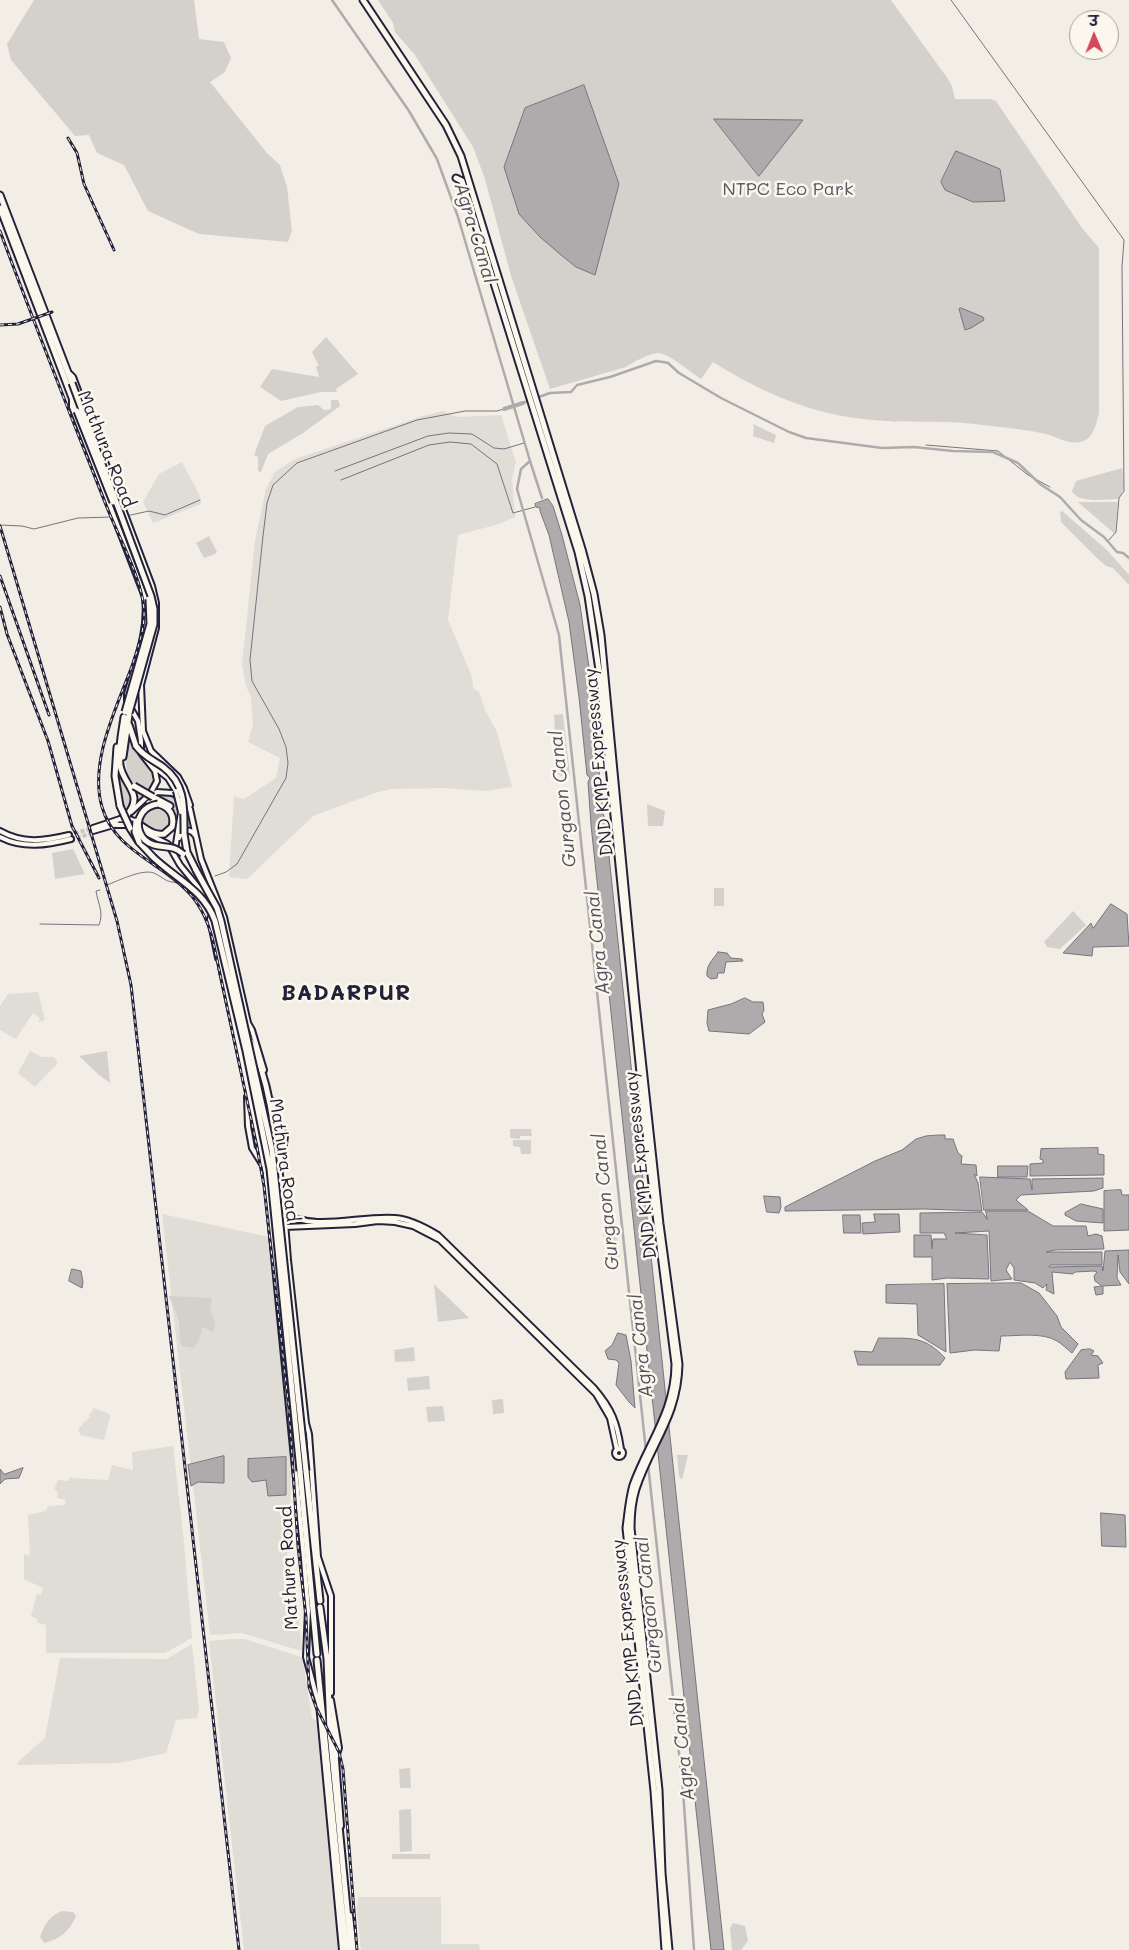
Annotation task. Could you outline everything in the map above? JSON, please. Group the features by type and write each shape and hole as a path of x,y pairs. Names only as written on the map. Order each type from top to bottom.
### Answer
{"highway":[{"path":"363,0 446,126 461,156 472,185 526,378"},
{"path":"456,178 462,180 526,378"},
{"name":"Mathura Road","path":"0,195 139,563 154,609 154,624 126,716 137,748 147,758 168,771 179,785 184,803 186,848 202,887 220,914 259,1084 275,1168 327,1659 329,1716 349,1933 348,1949"},
{"name":"Mathura Road","path":"0,208 72,400 74,410 149,597 150,624 116,754 116,789 124,815 139,842 158,862 201,895 212,912 246,1051 270,1169 321,1706 344,1929 348,1949"},
{"name":"DND KMP Expressway","path":"526,378 582,549 593,606 611,755 628,945 673,1345 674,1384 670,1403 633,1487 627,1521 657,1791 669,1950"},
{"path":"601,610 593,606 587,619 596,628 602,621"},
{"path":"126,716 120,746 120,766 124,778 133,792 134,804 127,815"},
{"path":"121,819 134,820 154,836 169,835 175,827 176,815 168,804 137,788 126,775 123,756 126,716"},
{"path":"139,842 135,826 140,810 151,802 158,801 168,804"},
{"path":"154,836 168,832 172,826 172,814 163,805 152,805 143,811 138,824 141,836 152,844 170,846 181,852 202,887"},
{"path":"218,935 220,958 267,1176"},
{"name":"DND KMP Expressway","path":"628,945 632,1021 666,1276"},
{"path":"246,1034 261,1066 272,1115 282,1197"},
{"path":"337,1800 338,1784"},
{"name":"DND KMP Expressway","path":"657,1791 664,1950"}],"main road":[{"name":"Mathura Road","path":"67,370 73,377 152,586 156,603 156,628 141,684 143,731 146,743 153,754 172,771 184,788 204,869 224,917 248,1023 254,1038 275,1115 285,1136 280,1165 284,1195 282,1197 309,1440 319,1564 331,1596 331,1705 337,1729 339,1748 336,1757"},
{"name":"Mathura Road","path":"74,410 145,597 146,629 127,694 130,707 138,720 141,752 157,778 155,788 148,797"},
{"path":"122,533 130,531"},
{"path":"132,561 141,559"},
{"path":"130,682 141,684"},
{"path":"130,707 137,710 142,704"},
{"path":"145,760 165,775 176,790 181,812 175,857"},
{"path":"114,824 148,797 160,792 172,792 185,801 191,812"},
{"path":"108,825 93,829 114,824 133,824 168,844 175,857 202,887"},
{"path":"0,831 21,840 36,842 70,836 44,845 24,845 0,837"},
{"path":"176,847 182,832 190,831 196,836"},
{"path":"191,877 200,879 204,875 204,869"},
{"name":"Mathura Road","path":"202,887 214,907 210,922 248,1099 248,1120 252,1148 261,1160 267,1176 308,1610 306,1657 321,1706"},
{"path":"210,922 214,926 220,926 224,917"},
{"path":"262,1151 267,1148 271,1150 275,1196"},
{"path":"269,1198 275,1196 282,1197"},
{"path":"284,1213 300,1221 352,1221 378,1217 395,1218 407,1220 430,1230 443,1238 563,1360"},
{"path":"285,1227 355,1224 378,1221 401,1223 430,1234 440,1240 454,1257 594,1388 610,1408 617,1425 619,1450"},
{"path":"273,1238 281,1240 286,1235"},
{"path":"293,1440 295,1436 301,1433 306,1435 309,1440"},
{"path":"295,1460 298,1466 307,1466 310,1459"},
{"path":"321,1706 348,1949"},
{"path":"329,1716 334,1728 348,1949"}],"shaded area":[{"path":"584,85 619,184 595,275 576,267 561,255 540,237 519,214 504,167 525,108"},
{"path":"714,119 803,120 759,176"},
{"path":"956,151 1000,169 1005,201 973,202 945,190 941,182"},
{"path":"961,308 983,317 984,320 965,330 959,309"},
{"path":"443,411 458,417 501,415 516,462 512,479 515,517 499,524 458,535 448,620 472,677 473,688 479,692 485,710 497,732 512,787 485,791 442,788 391,789 375,793 313,816 247,879 229,877 234,796 244,799 276,778 280,758 248,742 253,724 251,697 246,686 242,664 255,541 266,489 275,472 295,459"},
{"path":"182,462 199,494 201,504 153,523 143,502 159,474"},
{"path":"548,499 553,506 562,535 580,605 591,681 603,814 605,818 724,1950 711,1950 591,825 588,782 590,778 587,775 569,622 549,535 540,508 536,507 535,504"},
{"path":"1111,904 1127,914 1129,946 1093,947 1092,956 1063,953 1091,923 1093,928"},
{"path":"718,952 727,953 731,958 742,959 743,961 726,962 724,973 718,973 717,978 711,979 707,976 707,969"},
{"path":"38,992 45,1020 38,1022 40,1018 33,1013 16,1039 0,1030 0,1006 8,994"},
{"path":"745,998 753,1002 763,1002 764,1010 762,1014 765,1022 749,1034 709,1031 707,1023 708,1010"},
{"path":"30,1051 42,1057 54,1057 58,1063 35,1087 18,1073"},
{"path":"945,1135 945,1139 953,1139 958,1153 962,1156 961,1164 976,1165 977,1176 974,1174 978,1183 982,1211 924,1209 785,1211 785,1207 875,1161 902,1150 916,1139 926,1136"},
{"path":"1098,1148 1098,1154 1104,1155 1104,1175 1030,1176 1030,1164 1043,1163 1043,1160 1040,1159 1041,1149"},
{"path":"998,1166 1028,1166 1027,1177 998,1177"},
{"path":"980,1177 1030,1179 1032,1190 1032,1179 1103,1178 1103,1188 1094,1191 1021,1195 1016,1200 1028,1210 984,1210"},
{"path":"1121,1190 1122,1195 1129,1195 1129,1230 1104,1231 1104,1191"},
{"path":"764,1196 780,1197 781,1207 779,1213 767,1212"},
{"path":"1081,1204 1103,1209 1103,1223 1076,1221 1065,1215 1065,1213"},
{"path":"986,1211 1028,1211 1053,1226 1086,1226 1088,1236 1096,1234 1102,1236 1104,1249 1055,1250 1046,1252 1102,1252 1102,1265 1050,1265 1049,1267 1102,1266 1103,1271 1105,1251 1129,1250 1129,1284 1120,1272 1118,1255 1117,1278 1121,1285 1103,1286 1103,1294 1096,1295 1094,1287 1102,1286 1095,1281 1094,1276 1097,1272 1094,1271 1075,1272 1073,1274 1052,1272 1054,1294 1046,1290 1047,1284 1043,1288 1035,1283 1014,1280 1014,1268 1010,1262 1006,1270 1012,1279 991,1281 989,1231 955,1233 987,1235 989,1279 947,1278 932,1280 932,1257 914,1257 914,1235 931,1235 932,1249 933,1239 947,1239 944,1233 920,1233 920,1213 982,1212 987,1219"},
{"path":"162,1214 269,1237 292,1462 284,1593 297,1604 302,1649 298,1650 242,1633 210,1635"},
{"path":"874,1214 899,1214 900,1232 863,1234 862,1223 875,1222"},
{"path":"843,1215 860,1215 861,1233 844,1233"},
{"path":"72,1269 81,1271 82,1288 69,1281"},
{"path":"1021,1283 1039,1293 1057,1316 1061,1327 1078,1344 1072,1353 1051,1338 1030,1335 1001,1336 999,1351 975,1350 950,1353 947,1284"},
{"path":"944,1284 946,1352 918,1335 917,1304 886,1303 886,1285"},
{"path":"618,1333 626,1335 631,1361 635,1408 616,1385 619,1363 616,1360 608,1359 605,1351 612,1345"},
{"path":"879,1338 907,1338 922,1341 937,1350 945,1358 940,1365 858,1365 854,1351 872,1352"},
{"path":"1090,1349 1094,1351 1091,1355 1098,1356 1103,1363 1098,1365 1099,1378 1066,1379 1065,1372 1081,1350"},
{"path":"94,1408 109,1414 110,1417 104,1440 80,1435 78,1431 80,1426 90,1417 89,1415"},
{"path":"173,1446 192,1638 165,1653 46,1653 46,1625 38,1623 37,1619 31,1616 37,1594 41,1595 43,1588 24,1579 24,1554 30,1556 28,1515 46,1511 48,1506 65,1505 66,1500 57,1498 58,1492 54,1490 58,1480 69,1481 69,1478 108,1480 112,1465 133,1470 132,1452"},
{"path":"224,1456 224,1483 198,1482 191,1486 188,1465"},
{"path":"286,1457 286,1495 268,1496 266,1480 252,1482 248,1477 248,1459"},
{"path":"23,1468 19,1478 5,1479 0,1484 0,1469 4,1474"},
{"path":"1101,1513 1125,1515 1126,1547 1102,1546"},
{"path":"245,1639 301,1657 303,1661 312,1718 318,1722 322,1738 340,1950 244,1950 209,1641"},
{"path":"192,1644 199,1710 197,1718 176,1720 166,1753 119,1763 17,1765 20,1760 45,1738 60,1658 167,1659"},
{"path":"358,1897 441,1897 441,1944 479,1944 480,1950 361,1950 357,1912"}],"green space":[{"path":"34,0 194,0 199,39 224,42 231,58 225,72 210,82 267,153 280,165 287,187 292,231 288,242 199,234 148,211 124,165 97,153 89,135 75,136 11,60 7,44"},
{"name":"NTPC Eco Park","path":"378,0 891,0 948,79 955,99 991,99 996,101 1082,228 1099,248 1099,413 1090,437 1073,442 1051,435 1018,429 945,422 872,420 829,413 809,408 769,393 713,362 701,379 674,360 659,353 651,354 626,367 550,389 511,276 485,179 473,147 415,55 395,32 393,23"},
{"path":"326,337 358,374 336,389 337,392 321,392 281,401 260,387 272,369 319,377 316,366 319,366 312,352"},
{"path":"331,400 338,400 340,406 303,433 268,454 261,472 258,471 258,457 254,455 265,426 298,407 318,405 324,410 331,409"},
{"path":"753,424 776,435 774,443 753,436"},
{"path":"1122,468 1123,488 1118,499 1080,498 1072,491 1076,481"},
{"path":"1118,502 1115,534 1079,503"},
{"path":"1062,511 1107,550 1129,575 1129,585 1113,568 1106,566 1099,560 1061,522 1060,512"},
{"path":"209,536 217,552 204,558 196,543"},
{"path":"563,714 570,776 563,777 558,774 554,715"},
{"path":"128,737 141,759 151,769 155,780 151,790 137,802 133,788 135,785 128,774 127,768"},
{"path":"117,766 130,789 131,801 125,812 119,790"},
{"path":"169,793 181,801 187,808 193,831 183,829 180,831 182,812 179,812 178,819 172,807 153,795"},
{"path":"647,804 665,811 663,826 648,826"},
{"path":"157,805 168,810 172,823 167,831 156,833 141,823 146,811"},
{"path":"73,849 85,874 55,879 52,853"},
{"path":"714,888 724,888 724,906 714,906"},
{"path":"1073,911 1086,925 1060,949 1047,947 1044,942"},
{"path":"107,1051 110,1083 79,1056"},
{"path":"510,1129 531,1129 532,1136 520,1136 520,1139 510,1138"},
{"path":"513,1140 531,1140 531,1154 521,1154 520,1147 513,1146"},
{"path":"604,1221 615,1222 620,1257 613,1258 606,1252 603,1232"},
{"path":"434,1284 469,1318 438,1322"},
{"path":"169,1296 212,1298 211,1309 215,1324 213,1332 203,1327 194,1348 183,1346 180,1343 179,1321"},
{"path":"414,1347 415,1361 395,1362 394,1350"},
{"path":"429,1376 430,1389 408,1391 407,1378"},
{"path":"503,1399 504,1413 493,1414 492,1400"},
{"path":"443,1406 445,1421 428,1422 426,1407"},
{"path":"677,1455 688,1455 682,1480 679,1476"},
{"path":"410,1768 411,1788 400,1788 399,1769"},
{"path":"411,1809 412,1851 400,1852 399,1810"},
{"path":"392,1854 430,1854 430,1859 392,1859"},
{"path":"62,1911 73,1912 76,1916 74,1921 63,1934 54,1940 44,1943 40,1937 46,1924 54,1915"},
{"path":"733,1923 745,1926 748,1941 741,1950 732,1950 730,1928"}],"waterway":[{"name":"Agra Canal","path":"332,0 409,111 437,159 458,217 542,498"},
{"path":"951,0 1124,240 1122,267 1124,491 1119,498 1116,532 1108,541"},
{"path":"536,398 550,393 571,392 577,385 610,377 656,361 668,363 679,373 721,398 789,432 806,438 882,448 914,447 953,451 993,452 1018,463 1040,484 1060,497 1081,520 1104,537 1117,552 1123,553 1129,558"},
{"path":"523,403 531,400"},
{"name":"Agra Canal","path":"504,409 523,403"},
{"path":"215,876 226,872 237,864 286,778 288,763 286,747 279,729 252,681 250,660 267,503 273,485 297,463 417,420 465,411 497,411 504,409"},
{"path":"335,471 428,436 449,433 472,434 494,448 504,449 524,443"},
{"path":"341,480 429,445 450,442 471,444 497,464 513,513 535,507"},
{"path":"926,445 998,451 1028,475 1050,487"},
{"name":"Gurgaon Canal","path":"530,461 521,469 517,489 559,635 646,1451"},
{"path":"126,516 149,511 165,515 200,500"},
{"path":"0,525 22,526 34,529 78,518 112,517"},
{"path":"107,885 145,872 151,872 170,882 181,883"},
{"path":"40,924 99,925 101,912 96,891 100,890"},
{"name":"Gurgaon Canal","path":"648,1464 683,1790 694,1950"}],"tunnel":[{"path":"69,835 93,828"},
{"path":"71,839 94,833"}],"railway":[{"path":"68,138 77,153 84,184 114,250"},
{"path":"0,231 111,517 134,570 142,596 144,616 141,638 112,718 102,754 99,772 99,790 102,807 116,834 126,844 185,889 195,900 206,919 213,941 257,1147 264,1186 289,1409 298,1546 306,1617 309,1687 316,1707 339,1752 343,1769 357,1950"},
{"path":"0,325 18,324 52,312"},
{"path":"0,526 117,921 131,985 239,1950"},
{"path":"0,576 49,715"},
{"path":"0,607 7,634 48,741 72,826 99,878"}],"district":[{"name":"BADARPUR","path":"346,993"}]}
